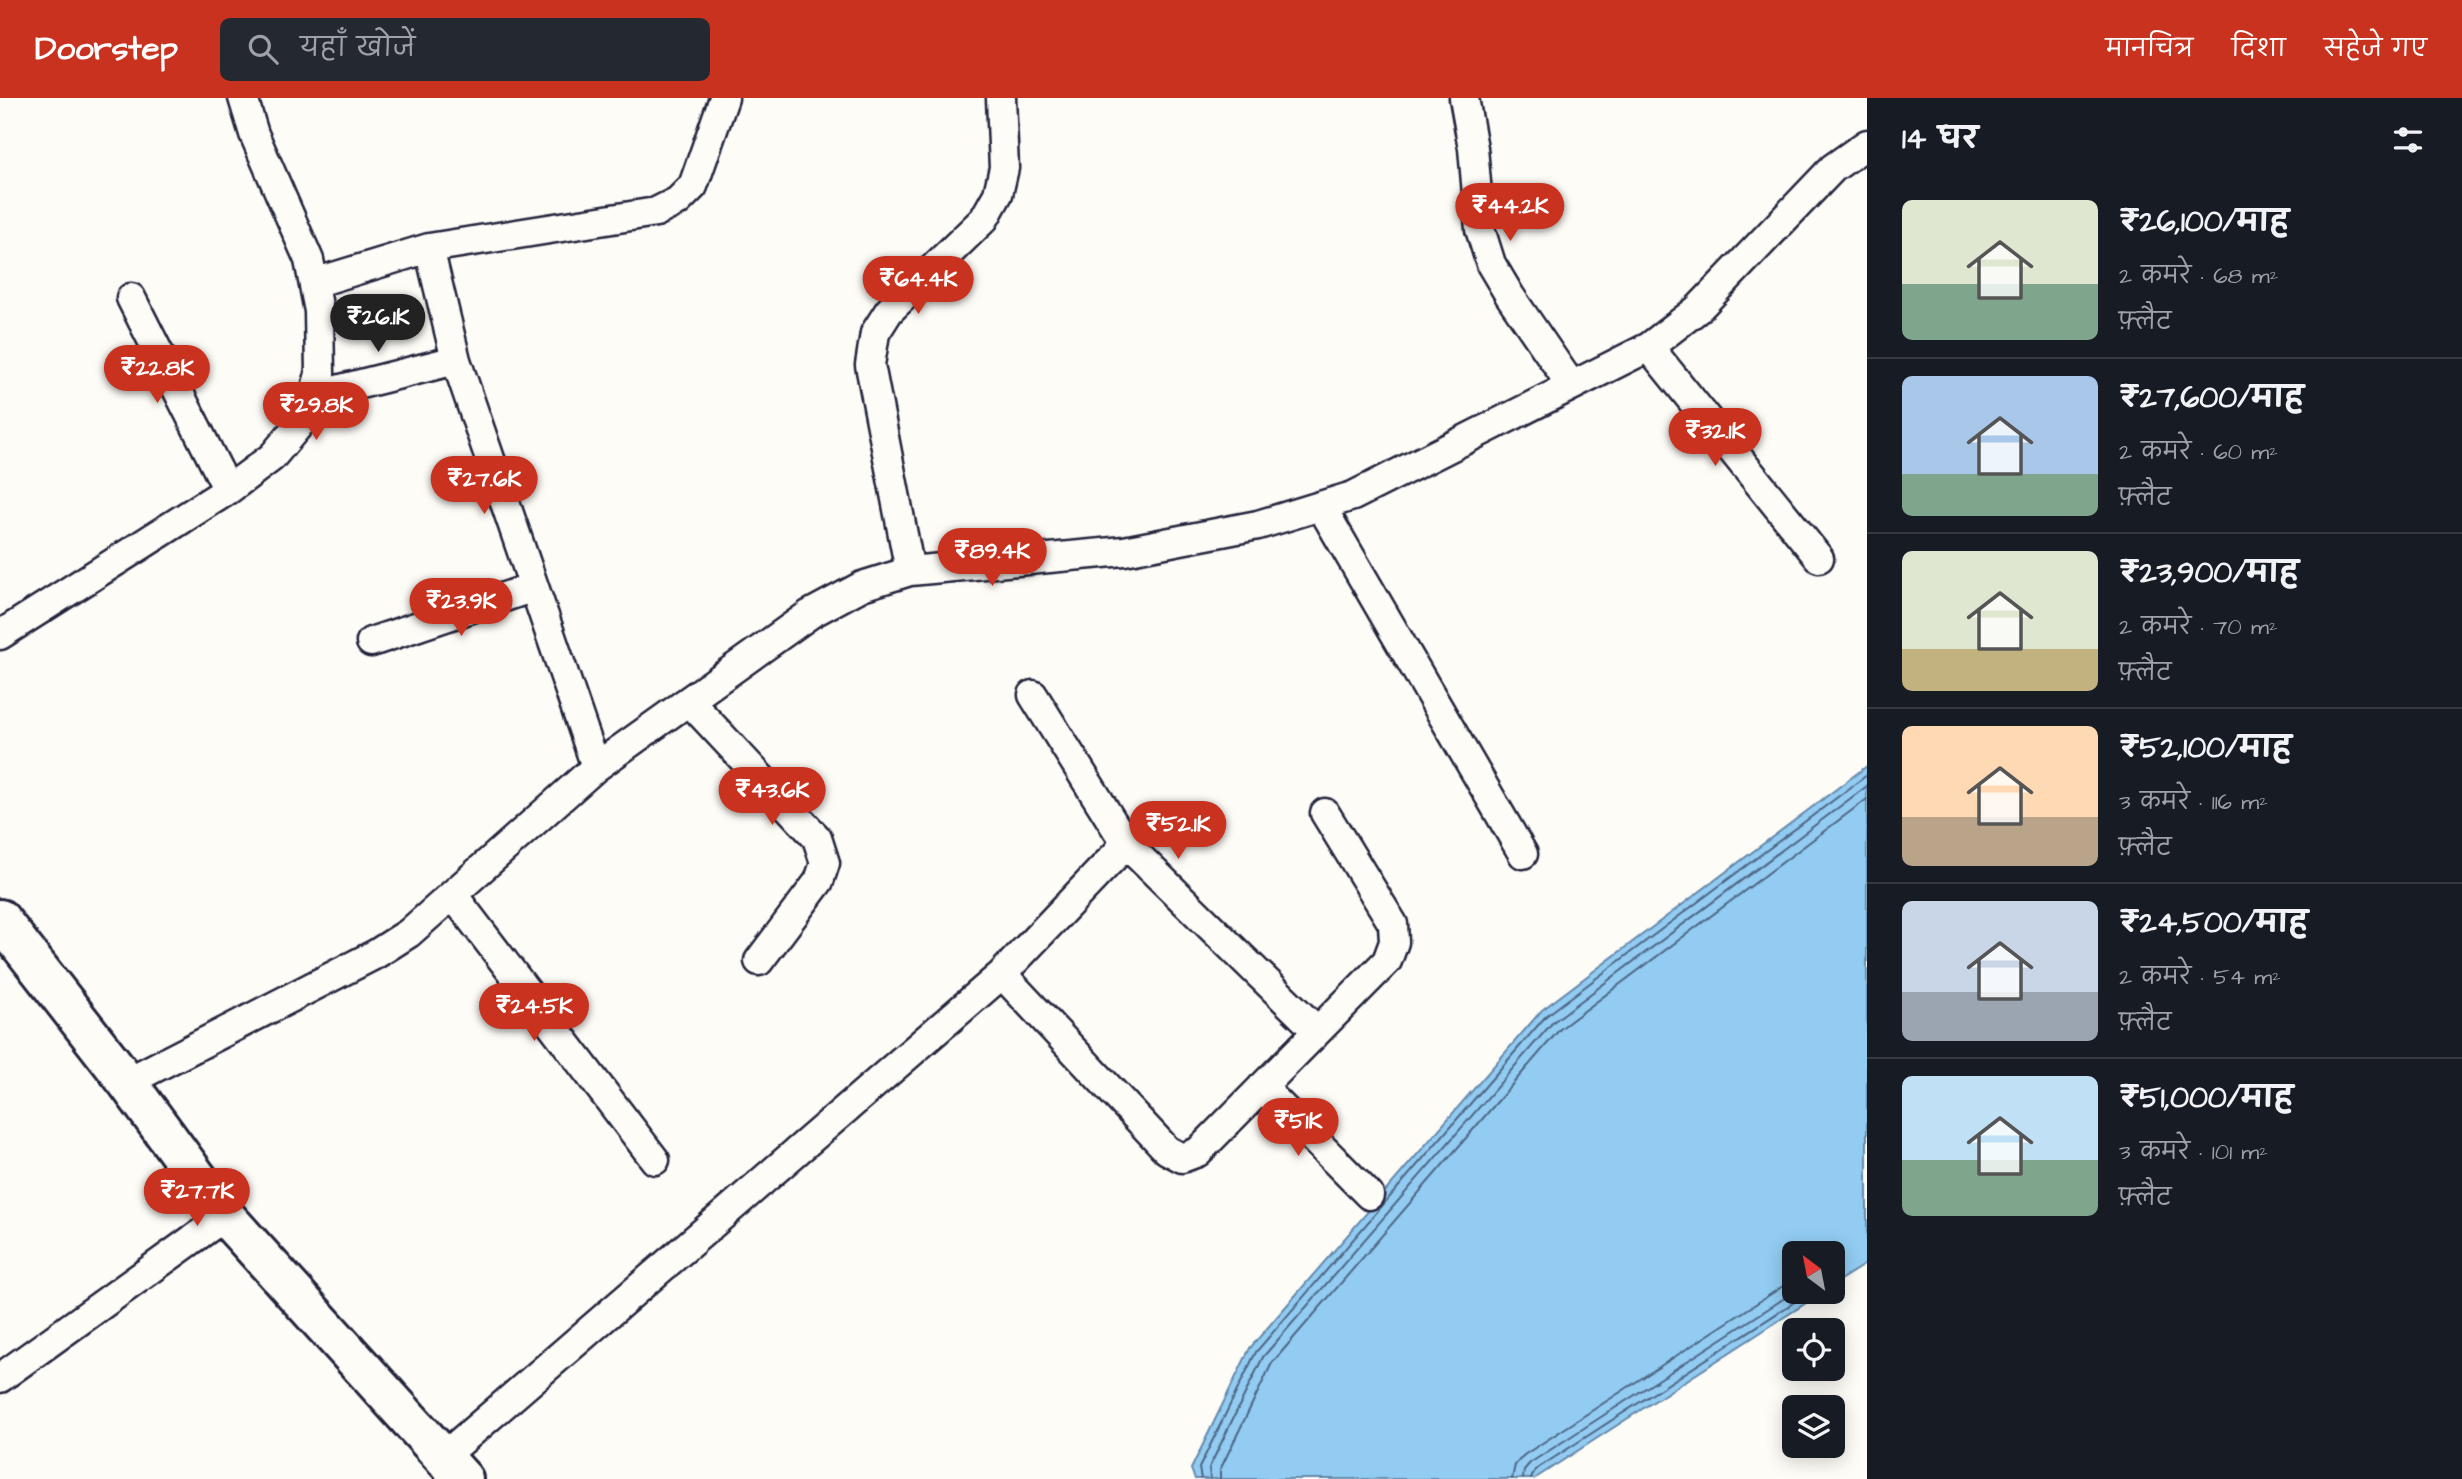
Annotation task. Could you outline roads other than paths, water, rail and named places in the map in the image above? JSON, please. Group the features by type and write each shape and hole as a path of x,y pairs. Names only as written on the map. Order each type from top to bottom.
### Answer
{"main road":[{"path":"0,919 127,1082 225,1216 453,1468"}],"street":[{"path":"0,635 228,490 272,457 309,413 320,374 319,311 314,283 309,260 254,134 243,98"},
{"path":"314,283 429,248 656,212 678,201 692,186 724,98"},
{"path":"910,571 870,365 875,333 888,311 984,219 998,194 1004,169 1001,98"},
{"path":"1464,98 1473,148 1480,229 1491,264 1571,385"},
{"path":"127,1082 376,954 410,933 596,767 810,614 862,586 910,571 1124,551 1258,525 1353,496 1649,347 1698,309 1833,168 1867,144"},
{"path":"429,248 456,359 596,767"},
{"path":"131,298 228,490"},
{"path":"1649,347 1819,558"},
{"path":"313,396 456,359"},
{"path":"1321,506 1523,854"},
{"path":"371,642 534,587"},
{"path":"1033,695 1126,844 1317,1031"},
{"path":"689,701 817,838 825,863 819,881 758,961"},
{"path":"1002,974 1167,1150 1182,1157 1198,1152 1387,961 1394,942 1394,924 1325,813"},
{"path":"453,1468 1002,974 1126,844"},
{"path":"453,895 655,1160"},
{"path":"1262,1087 1369,1195"},
{"path":"0,1378 225,1216"}],"water":[{"path":"1867,766 1867,1263 1845,1277 1845,1241 1782,1241 1782,1304 1804,1304 1534,1479 1195,1479 1191,1469 1250,1348 1542,1010"}]}
